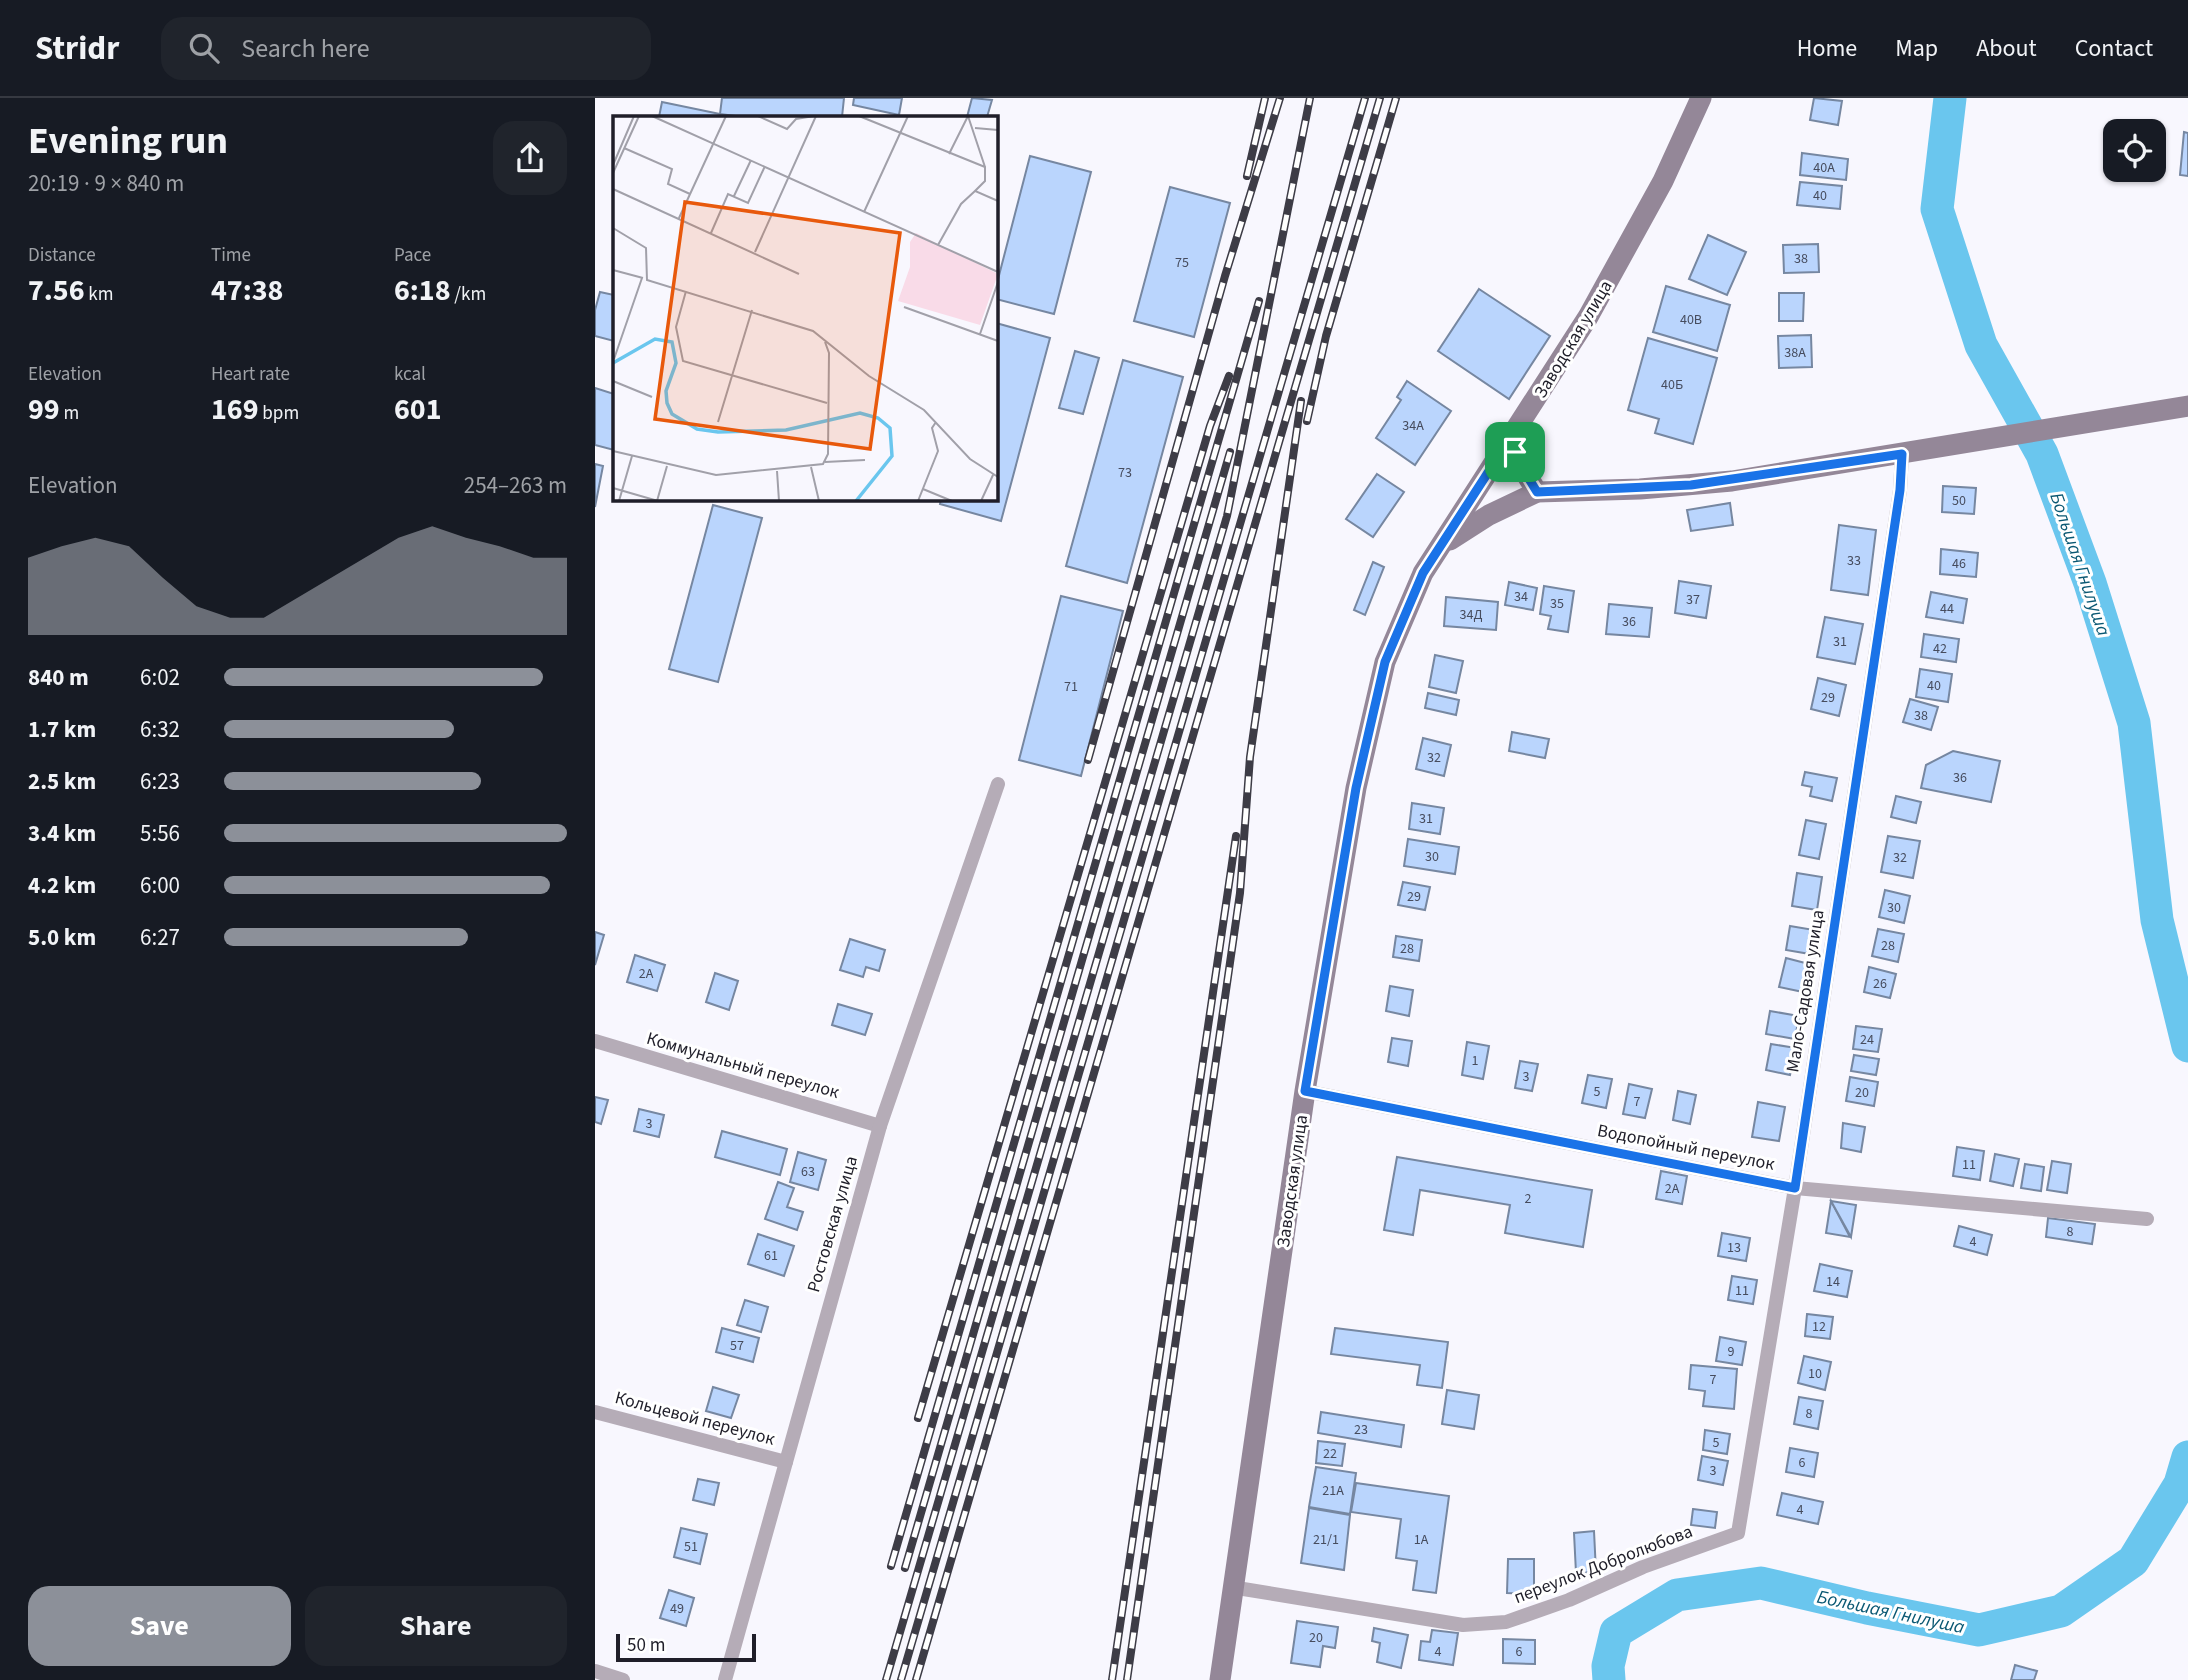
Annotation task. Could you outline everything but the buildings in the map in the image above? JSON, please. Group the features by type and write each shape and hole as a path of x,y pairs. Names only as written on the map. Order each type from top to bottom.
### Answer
{"main road":[{"name":"Заводская улица","path":"1220,1680 1231,1587 1305,1091 1356,788 1375,694 1396,630 1423,573 1588,317 1663,181 1702,98"},
{"path":"1441,546 1466,528 1537,492 1691,485 1902,454 2188,406"},
{"path":"1511,437 1520,464 1537,492"}],"street":[{"name":"Мало-Садовая улица","path":"1738,1533 1795,1188 1898,503 1902,454"},
{"name":"Ростовская улица","path":"725,1680 880,1126 998,784"},
{"name":"Коммунальный переулок","path":"595,1041 880,1126"},
{"name":"Водопойный переулок","path":"1305,1091 1795,1188 2147,1219"},
{"name":"Кольцевой переулок","path":"595,1412 786,1462"},
{"name":"переулок Добролюбова","path":"1231,1587 1463,1625 1506,1622 1569,1600 1643,1567 1738,1533"},
{"path":"595,1671 623,1680"}],"waterway":[{"name":"Большая Гнилуша","path":"1950,98 1937,209 1981,345 2042,454 2090,583 2134,723 2157,920 2188,1046"},
{"name":"Большая Гнилуша","path":"1609,1680 1608,1666 1616,1632 1677,1595 1761,1583 1979,1630 2061,1611 2133,1561 2180,1484 2188,1457"}],"railway":[{"path":"1247,176 1265,98"},
{"path":"1088,760 1225,276 1280,98"},
{"path":"886,1680 1227,516 1310,98"},
{"path":"901,1680 1365,98"},
{"path":"916,1680 1380,98"},
{"path":"1307,421 1326,336 1396,98"},
{"path":"891,1566 1259,301"},
{"path":"918,1418 1210,426 1229,376"},
{"path":"1127,1680 1240,893 1250,757 1301,401"},
{"path":"905,1568 1230,452"},
{"path":"1112,1680 1236,836"}],"route":[{"path":"1511,437 1515,452 1527,479 1537,492 1640,489 1732,481 1902,454 1900,490 1795,1188 1305,1091 1356,788 1375,694 1385,662 1396,630 1423,573 1511,437"}]}
